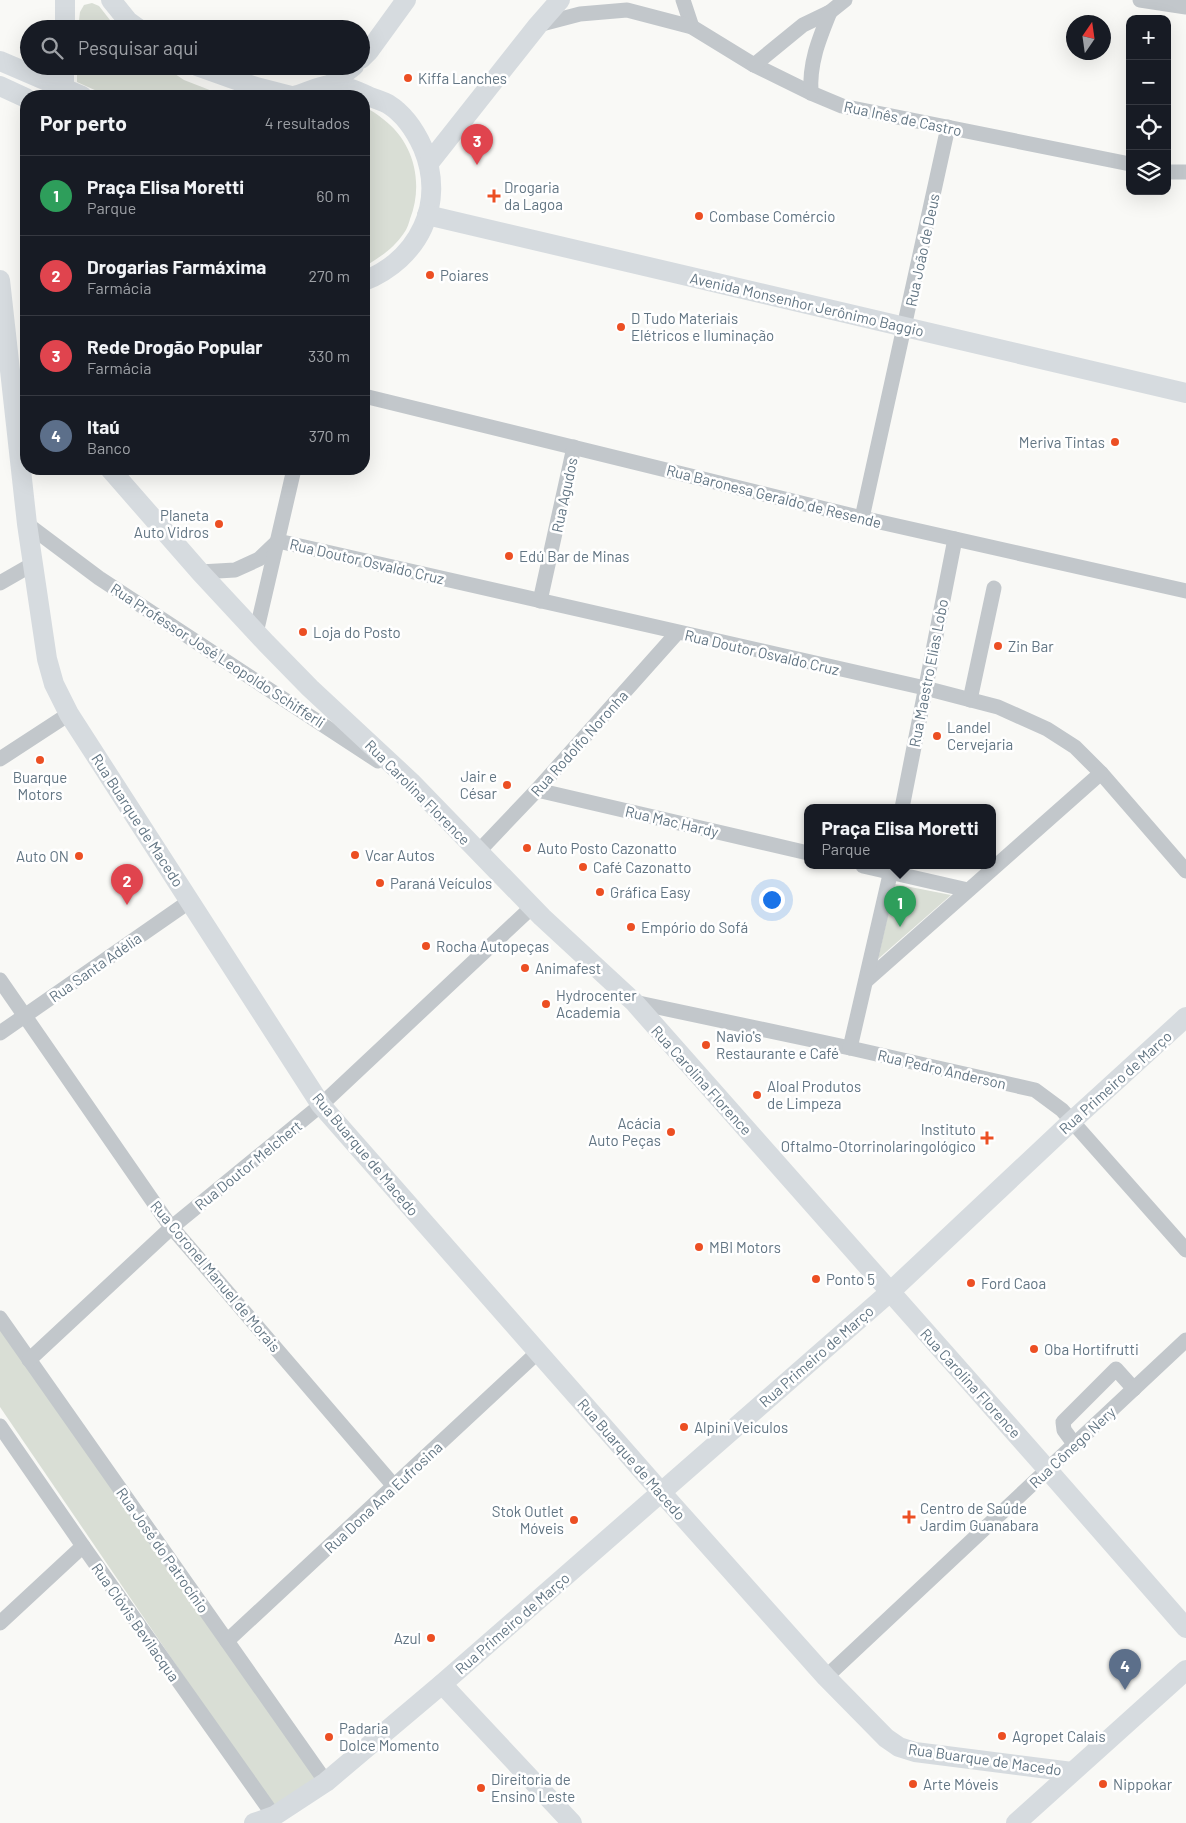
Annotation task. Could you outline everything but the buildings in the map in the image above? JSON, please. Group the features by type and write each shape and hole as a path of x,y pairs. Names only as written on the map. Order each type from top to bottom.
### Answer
{"main road":[{"path":"64,20 65,0"},
{"path":"111,0 128,20"},
{"path":"370,51 406,0"},
{"path":"429,163 560,0"},
{"path":"0,61 20,70"},
{"path":"30,75 62,90"},
{"path":"66,75 69,90"},
{"path":"221,75 265,90"},
{"path":"313,90 330,85 343,75"},
{"path":"330,85 354,90"},
{"path":"0,86 20,95"},
{"path":"370,97 387,104 404,118 417,135 429,163 432,187 424,226 409,250 377,276 370,279"},
{"name":"Avenida Monsenhor Jerônimo Baggio","path":"427,215 1186,393"},
{"name":"Rua Buarque de Macedo","path":"0,285 20,456"},
{"name":"Rua Buarque de Macedo","path":"22,475 33,564 48,659 54,684 69,714 322,1105 661,1492 826,1677 886,1738 899,1747 915,1752 1072,1772"},
{"name":"Rua Carolina Florence","path":"115,475 200,572 310,688 411,782 532,907 634,1002 1048,1469 1186,1628"},
{"name":"Rua Primeiro de Março","path":"254,1823 274,1816 326,1782 442,1684 890,1292 1186,1017"},
{"path":"1016,1823 1186,1670"},
{"path":"442,1684 572,1823"}],"street":[{"path":"683,0 692,27"},
{"path":"754,65 803,25 830,12 845,0"},
{"path":"1140,0 1186,7"},
{"name":"Rua Inês de Castro","path":"538,25 580,14 627,10 692,27 754,65 810,93 842,106 1126,163"},
{"path":"810,93 810,75 815,48 830,12"},
{"name":"Rua João de Deus","path":"862,518 948,128"},
{"path":"1171,172 1186,172"},
{"name":"Rua Baronesa Geraldo de Resende","path":"370,397 862,518 1186,591"},
{"name":"Rua Agudos","path":"540,600 574,447"},
{"path":"256,633 293,475"},
{"name":"Rua Professor José Leopoldo Schifferli","path":"28,524 99,578 411,782"},
{"name":"Rua Maestro Elias Lobo","path":"903,804 955,539"},
{"path":"200,572 235,570 259,559 278,541"},
{"name":"Rua Doutor Osvaldo Cruz","path":"278,541 925,688 998,707 1047,728 1075,747 1101,773 1186,871"},
{"path":"0,583 33,564"},
{"path":"970,700 994,588"},
{"name":"Rua Rodolfo Noronha","path":"478,852 537,790 677,633"},
{"path":"0,759 69,714"},
{"path":"996,865 1101,773"},
{"name":"Rua Mac Hardy","path":"537,790 804,852"},
{"path":"850,1048 891,869 968,890"},
{"path":"866,981 992,869"},
{"name":"Rua Santa Adélia","path":"0,1033 190,901"},
{"name":"Rua Doutor Melchert","path":"29,1360 172,1227 322,1105 532,907"},
{"name":"Rua Coronel Manuel de Morais","path":"0,980 172,1227 394,1486"},
{"name":"Rua Pedro Anderson","path":"634,1002 1035,1090 1062,1110 1186,1250"},
{"name":"Rua José do Patrocínio","path":"0,1318 326,1782"},
{"name":"Rua Cônego Nery","path":"826,1677 1186,1340"},
{"name":"Rua Dona Ana Eufrosina","path":"227,1641 538,1352"},
{"path":"1075,1445 1064,1430 1063,1422 1116,1369 1134,1389"},
{"name":"Rua Clóvis Bevilacqua","path":"0,1426 274,1816"},
{"path":"0,1623 83,1546"}],"shaded area":[{"path":"92,3 99,6 110,20 79,20 80,12 84,5"},
{"path":"77,75 176,75 210,90 95,90 77,82"},
{"path":"370,110 394,128 402,139 409,151 416,178 414,205 404,233 381,256 370,263"},
{"path":"895,884 951,895 878,959"},
{"path":"0,1325 326,1782 275,1810 0,1407"}],"place":[{"name":"Kiffa Lanches","path":"408,78"},
{"name":"Rede Drogão Popular","path":"477,165"},
{"name":"Drogaria da Lagoa","path":"494,196"},
{"name":"Combase Comércio","path":"699,216"},
{"name":"Poiares","path":"430,275"},
{"name":"D Tudo Materiais Elétricos e Iluminação","path":"621,327"},
{"name":"Meriva Tintas","path":"1115,442"},
{"name":"Planeta Auto Vidros","path":"219,524"},
{"name":"Edú Bar de Minas","path":"509,556"},
{"name":"Loja do Posto","path":"303,632"},
{"name":"Zin Bar","path":"998,646"},
{"name":"Landel Cervejaria","path":"937,736"},
{"name":"Buarque Motors","path":"40,760"},
{"name":"Jair e César","path":"507,785"},
{"name":"Auto Posto Cazonatto","path":"527,848"},
{"name":"Vcar Autos","path":"355,855"},
{"name":"Auto ON","path":"79,856"},
{"name":"Café Cazonatto","path":"583,867"},
{"name":"Paraná Veículos","path":"380,883"},
{"name":"Gráfica Easy","path":"600,892"},
{"name":"Drogarias Farmáxima","path":"127,905"},
{"name":"Empório do Sofá","path":"631,927"},
{"name":"Praça Elisa Moretti","path":"900,927"},
{"name":"Rocha Autopeças","path":"426,946"},
{"name":"Animafest","path":"525,968"},
{"name":"Hydrocenter Academia","path":"546,1004"},
{"name":"Navio's Restaurante e Café","path":"706,1045"},
{"name":"Aloal Produtos de Limpeza","path":"757,1095"},
{"name":"Acácia Auto Peças","path":"671,1132"},
{"name":"Instituto Oftalmo-Otorrinolaringológico","path":"987,1138"},
{"name":"MBI Motors","path":"699,1247"},
{"name":"Ponto 5","path":"816,1279"},
{"name":"Ford Caoa","path":"971,1283"},
{"name":"Oba Hortifrutti","path":"1034,1349"},
{"name":"Alpini Veiculos","path":"684,1427"},
{"name":"Centro de Saúde Jardim Guanabara","path":"909,1517"},
{"name":"Stok Outlet Móveis","path":"574,1520"},
{"name":"Azul","path":"431,1638"},
{"name":"Itaú","path":"1125,1690"},
{"name":"Agropet Calais","path":"1002,1736"},
{"name":"Padaria Dolce Momento","path":"329,1737"},
{"name":"Arte Móveis","path":"913,1784"},
{"name":"Nippokar","path":"1103,1784"},
{"name":"Direitoria de Ensino Leste","path":"481,1788"}]}
